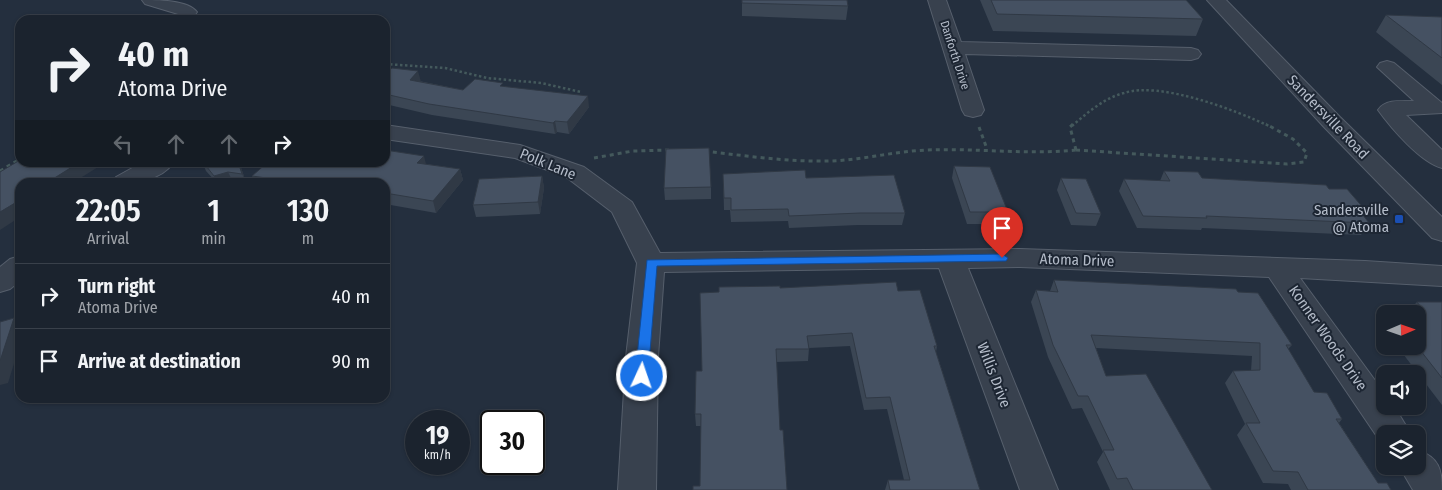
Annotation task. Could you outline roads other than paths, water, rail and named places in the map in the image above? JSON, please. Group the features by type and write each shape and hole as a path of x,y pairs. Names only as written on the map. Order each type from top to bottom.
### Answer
{"street":[{"path":"151,0 188,12"},
{"name":"Danforth Drive","path":"937,0 973,110"},
{"name":"Sandersville Road","path":"1216,0 1332,122 1442,232"},
{"path":"953,48 1192,54"},
{"path":"1387,67 1435,108 1395,108 1389,110 1426,149 1442,161"},
{"name":"Polk Lane","path":"390,133 520,152 575,172 623,208 651,263"},
{"path":"132,178 153,167"},
{"name":"Atoma Drive","path":"651,263 1020,258 1442,276"},
{"name":"Willis Drive","path":"950,259 1039,490"},
{"path":"637,490 642,357 651,263"},
{"name":"Konner Woods Drive","path":"1278,268 1388,425"},
{"path":"0,282 15,270"},
{"path":"1423,475 1434,490"}],"place":[{"name":"Sandersville @ Atoma","path":"1399,219"}]}
